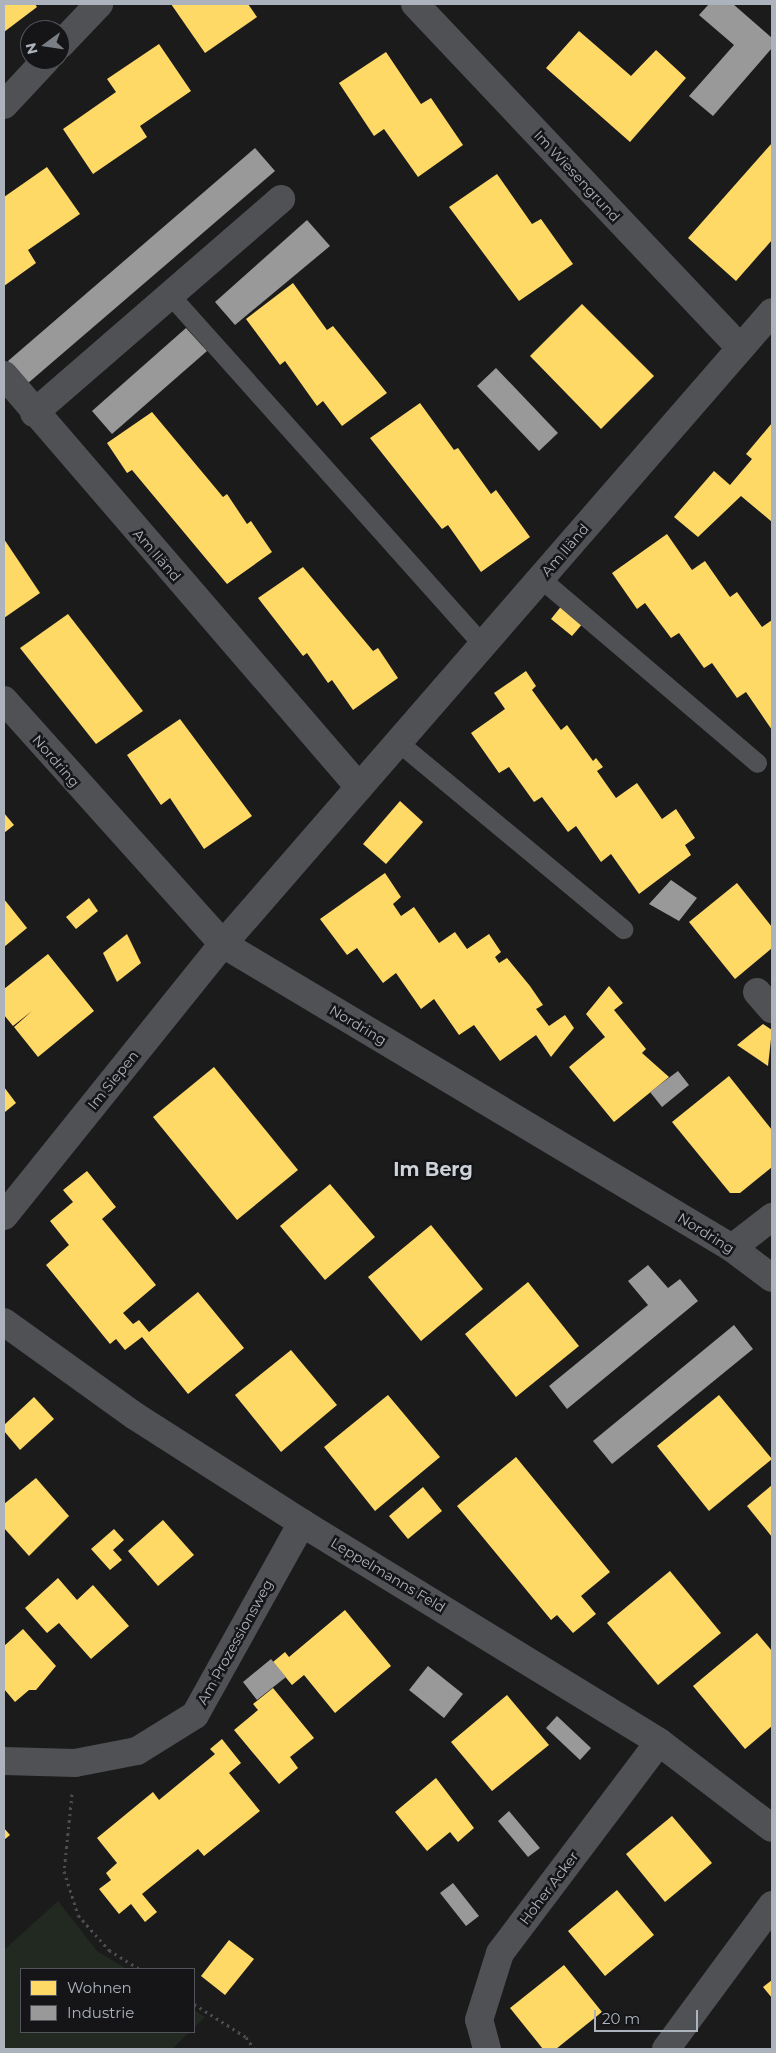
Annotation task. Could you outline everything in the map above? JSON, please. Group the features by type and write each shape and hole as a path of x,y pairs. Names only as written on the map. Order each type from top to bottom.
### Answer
{"street":[{"path":"70,34 99,4"},
{"name":"Im Wiesengrund","path":"415,4 740,348"},
{"path":"4,104 36,70"},
{"path":"34,413 281,199"},
{"name":"Am Iländ","path":"223,944 772,312"},
{"name":"Am Iländ","path":"4,375 34,413 359,787"},
{"name":"Nordring","path":"4,700 223,944 732,1248 772,1278"},
{"name":"Im Siepen","path":"4,1216 223,944"},
{"path":"732,1248 772,1216"},
{"name":"Leppelmanns Feld","path":"4,1322 135,1416 302,1523 659,1742 772,1828"},
{"name":"Am Prozessionsweg","path":"4,1761 75,1763 137,1751 195,1715 302,1523"},
{"name":"Hoher Acker","path":"487,2049 479,2020 500,1954 659,1742"},
{"path":"666,2049 772,1905"}],"lane":[{"path":"170,295 483,645"},
{"path":"540,578 757,764"},
{"path":"398,742 623,930"}],"path":[{"path":"75,1763 64,1871 72,1898 78,1915 109,1950 138,1968"},
{"path":"195,2005 246,2037 254,2049"}],"shaded area":[{"path":"58,1901 97,1951 125,1968 20,1968 20,2033 189,2033 172,2049 4,2049 4,1950"},
{"path":"195,2011 205,2017 195,2027"}],"building: Wohnen":[{"path":"4,4 35,4 37,7 4,32"},
{"path":"171,4 248,4 257,17 205,53"},
{"path":"579,31 631,76 656,50 686,78 630,142 546,68"},
{"path":"159,44 191,91 140,126 147,137 93,174 63,129 116,92 107,79"},
{"path":"386,52 421,104 431,98 463,145 418,177 384,129 374,136 339,83"},
{"path":"772,143 772,240 736,281 688,238"},
{"path":"47,167 80,214 28,250 36,263 4,286 4,197"},
{"path":"497,174 532,224 541,219 573,264 519,301 449,207"},
{"path":"293,283 327,330 333,326 387,393 342,426 323,401 317,406 285,361 280,365 246,319"},
{"path":"582,304 654,376 601,429 530,356"},
{"path":"420,403 454,450 458,448 491,494 496,490 530,537 481,572 448,525 442,529 370,438"},
{"path":"152,412 223,497 227,494 247,524 251,521 272,552 227,584 132,470 127,473 107,443"},
{"path":"772,423 772,522 741,496 698,537 674,517 714,471 730,485 752,459 746,454"},
{"path":"667,534 692,570 705,561 730,597 737,592 762,627 772,620 772,730 746,692 737,698 712,663 704,668 679,633 671,638 645,603 637,609 612,573"},
{"path":"4,539 40,593 4,618"},
{"path":"303,567 373,651 378,648 398,678 353,710 332,680 328,683 307,653 303,656 258,598"},
{"path":"563,604 584,622 572,636 551,619"},
{"path":"68,614 143,711 96,744 20,648"},
{"path":"526,671 536,686 532,690 561,730 567,725 593,761 596,758 603,767 597,771 616,798 637,783 662,819 676,809 695,838 685,845 691,855 639,894 611,854 601,862 576,826 568,832 542,797 534,802 509,767 499,773 471,733 505,709 494,693"},
{"path":"180,719 252,816 204,849 170,798 161,805 127,755"},
{"path":"400,801 423,822 386,864 363,844"},
{"path":"4,813 14,825 4,833"},
{"path":"385,873 401,897 393,904 401,916 414,907 439,943 455,932 467,949 489,934 501,952 495,957 499,963 507,958 530,986 543,1005 536,1009 549,1026 565,1015 574,1028 551,1057 536,1035 500,1061 474,1025 459,1035 434,999 421,1009 396,973 383,983 357,948 347,955 320,919"},
{"path":"737,883 772,927 772,948 735,979 689,922"},
{"path":"89,898 98,911 76,929 66,917"},
{"path":"4,899 27,928 4,947"},
{"path":"127,934 141,963 117,982 103,953"},
{"path":"48,954 94,1011 38,1057 14,1027 32,1011 13,1026 4,1015 4,989"},
{"path":"609,986 623,1003 614,1010 646,1049 642,1053 669,1077 614,1122 569,1067 605,1037 586,1014"},
{"path":"763,1024 772,1030 768,1066 737,1045"},
{"path":"214,1067 298,1170 237,1220 153,1117"},
{"path":"729,1076 772,1130 772,1167 740,1193 730,1193 672,1122"},
{"path":"4,1087 16,1103 5,1112 4,1112"},
{"path":"87,1171 116,1207 102,1219 156,1285 123,1313 133,1324 139,1320 149,1332 198,1292 244,1348 188,1394 142,1337 125,1350 116,1339 110,1344 46,1265 69,1245 50,1221 73,1202 63,1190"},
{"path":"330,1184 375,1237 325,1280 280,1226"},
{"path":"431,1225 483,1289 421,1341 368,1277"},
{"path":"528,1282 579,1346 516,1397 465,1334"},
{"path":"291,1350 337,1405 281,1452 235,1395"},
{"path":"388,1395 440,1457 375,1511 324,1447"},
{"path":"719,1395 772,1459 709,1511 657,1446"},
{"path":"34,1397 54,1419 20,1450 4,1431 4,1425"},
{"path":"516,1457 610,1572 581,1596 596,1614 573,1633 557,1615 551,1620 457,1506"},
{"path":"36,1478 69,1516 29,1556 4,1528 4,1504"},
{"path":"772,1485 772,1537 747,1506"},
{"path":"423,1487 442,1511 408,1539 389,1516"},
{"path":"163,1520 194,1555 158,1586 128,1551"},
{"path":"114,1529 124,1540 113,1550 122,1560 110,1570 91,1549"},
{"path":"670,1571 721,1633 658,1685 607,1623"},
{"path":"58,1578 77,1600 93,1585 129,1626 91,1659 59,1623 47,1633 25,1608"},
{"path":"345,1610 391,1666 335,1713 304,1675 292,1685 273,1662 285,1652 289,1657"},
{"path":"23,1629 56,1666 36,1690 29,1690 15,1702 4,1689 4,1646"},
{"path":"757,1633 772,1651 772,1726 745,1749 693,1686"},
{"path":"273,1688 314,1738 290,1757 298,1768 279,1784 234,1730 258,1710 253,1704"},
{"path":"507,1695 549,1745 492,1791 451,1742"},
{"path":"222,1739 241,1763 229,1773 260,1811 204,1856 198,1849 142,1894 157,1912 145,1922 131,1904 119,1914 99,1889 111,1880 106,1873 117,1863 97,1838 153,1792 159,1800 215,1754 210,1749"},
{"path":"436,1778 474,1828 458,1842 450,1832 427,1851 395,1812"},
{"path":"672,1816 712,1863 665,1902 626,1854"},
{"path":"4,1828 10,1835 4,1840"},
{"path":"617,1890 654,1935 605,1976 568,1931"},
{"path":"229,1940 254,1959 225,1995 201,1976"},
{"path":"564,1965 602,2012 556,2049 543,2049 510,2008"},
{"path":"772,1980 772,1998 763,1987"}],"building: Industrie":[{"path":"709,4 733,4 772,38 772,48 713,116 689,96 734,45 699,15"},
{"path":"255,148 275,171 27,384 8,361"},
{"path":"307,220 330,246 235,325 215,302"},
{"path":"186,328 207,351 112,434 92,411"},
{"path":"496,368 558,433 539,451 477,386"},
{"path":"671,880 697,898 679,921 649,904"},
{"path":"678,1071 689,1085 662,1107 650,1092"},
{"path":"648,1265 668,1288 680,1279 698,1301 567,1409 549,1386 648,1305 628,1281"},
{"path":"734,1325 753,1349 612,1464 593,1441"},
{"path":"271,1659 286,1677 257,1700 243,1682"},
{"path":"428,1666 463,1694 444,1718 409,1690"},
{"path":"557,1716 591,1748 580,1760 546,1728"},
{"path":"509,1811 540,1848 528,1857 498,1821"},
{"path":"453,1883 479,1916 466,1926 440,1893"}],"district":[{"name":"Im Berg","path":"433,1170"}]}
